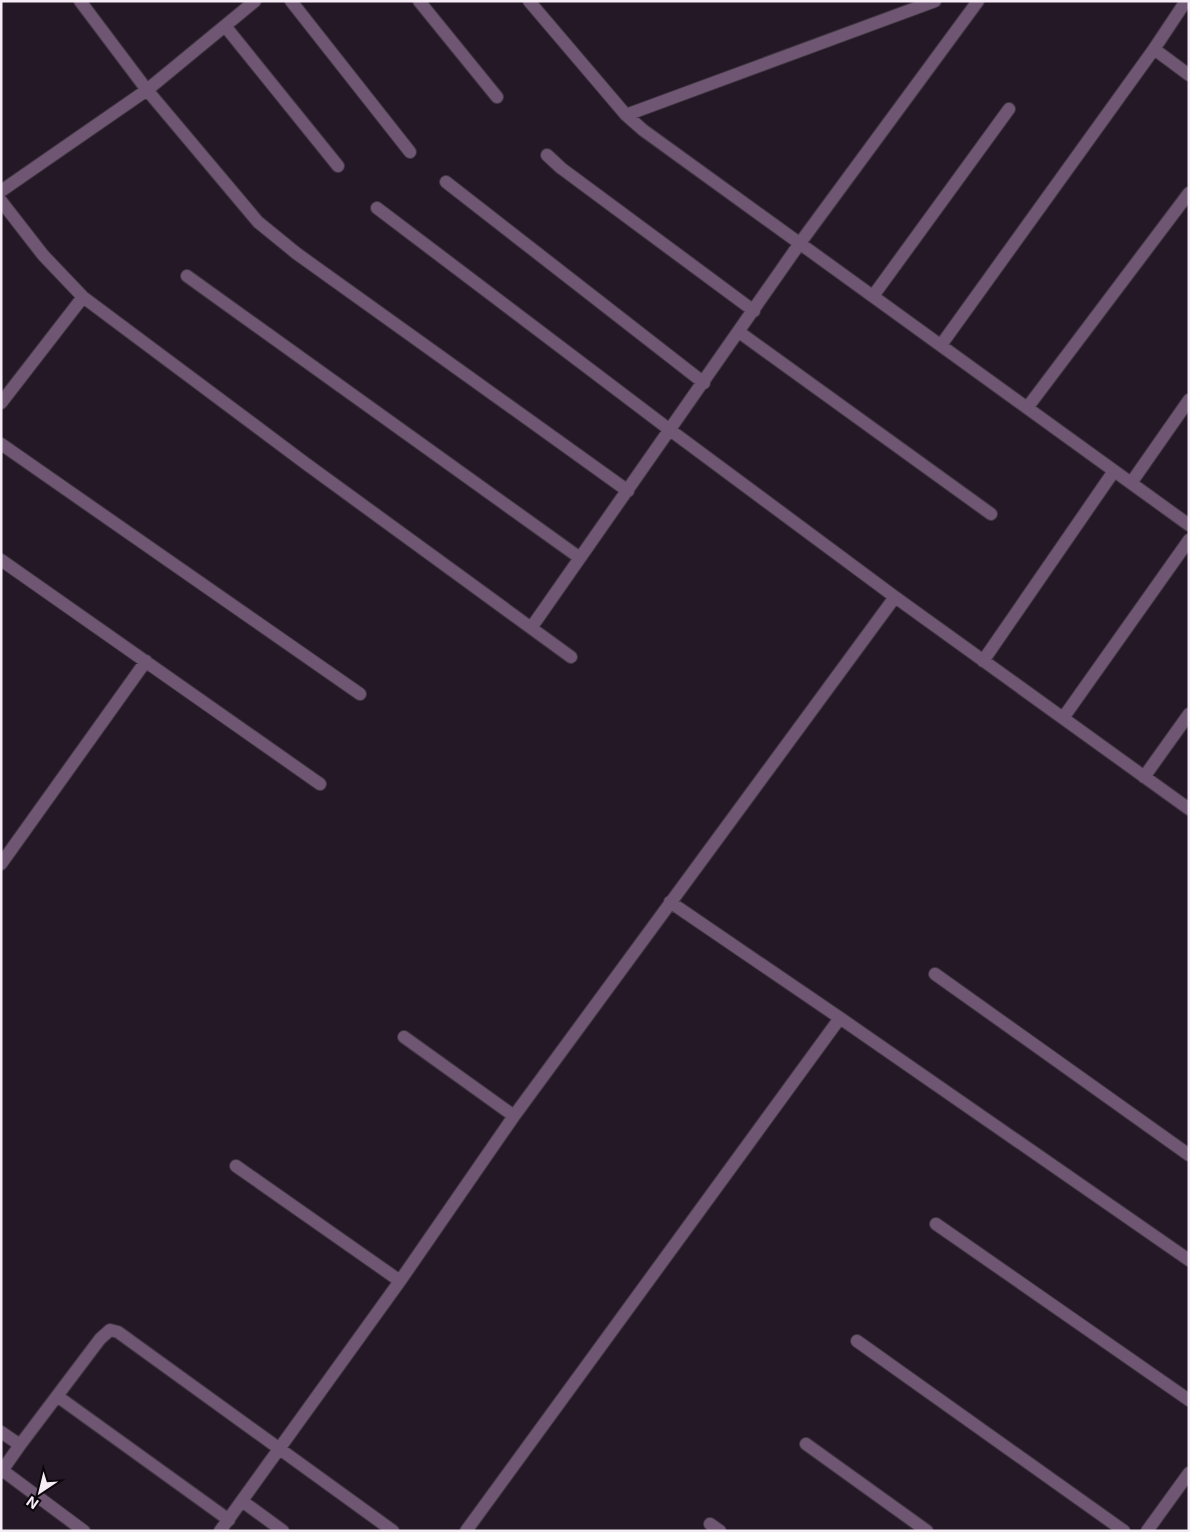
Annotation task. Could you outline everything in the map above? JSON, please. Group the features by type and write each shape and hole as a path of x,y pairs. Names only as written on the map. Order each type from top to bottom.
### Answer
{"street":[{"path":"80,1 146,90 258,222 296,253 628,491"},
{"path":"1,191 146,90 256,1"},
{"path":"292,1 410,152"},
{"path":"419,1 497,97"},
{"path":"529,1 626,115 643,130 1189,525"},
{"path":"626,115 935,1"},
{"path":"531,628 800,243 978,1"},
{"path":"941,345 1154,49 1186,1"},
{"path":"225,26 338,166"},
{"path":"1154,49 1189,75"},
{"path":"873,296 1009,109"},
{"path":"547,155 754,311"},
{"path":"446,182 704,383"},
{"path":"1028,408 1189,193"},
{"path":"1,202 43,255 82,296 290,452 571,658"},
{"path":"377,208 670,430 895,597 1189,809"},
{"path":"187,276 580,558"},
{"path":"1,403 82,296"},
{"path":"739,332 991,514"},
{"path":"1131,483 1189,400"},
{"path":"1,444 360,694"},
{"path":"983,660 1114,471"},
{"path":"1063,718 1189,540"},
{"path":"1,560 320,784"},
{"path":"220,1531 400,1281 514,1116 895,597"},
{"path":"1,864 146,661"},
{"path":"1144,777 1189,714"},
{"path":"670,902 1189,1259"},
{"path":"935,974 1189,1155"},
{"path":"466,1531 840,1018"},
{"path":"404,1038 514,1116"},
{"path":"236,1166 400,1281"},
{"path":"936,1224 1189,1400"},
{"path":"84,1531 2,1471 100,1339 110,1330 118,1332 393,1531"},
{"path":"857,1341 1124,1531"},
{"path":"57,1396 229,1520"},
{"path":"1,1432 20,1445"},
{"path":"806,1444 926,1531"},
{"path":"1147,1531 1189,1473"},
{"path":"242,1501 283,1531"}]}
